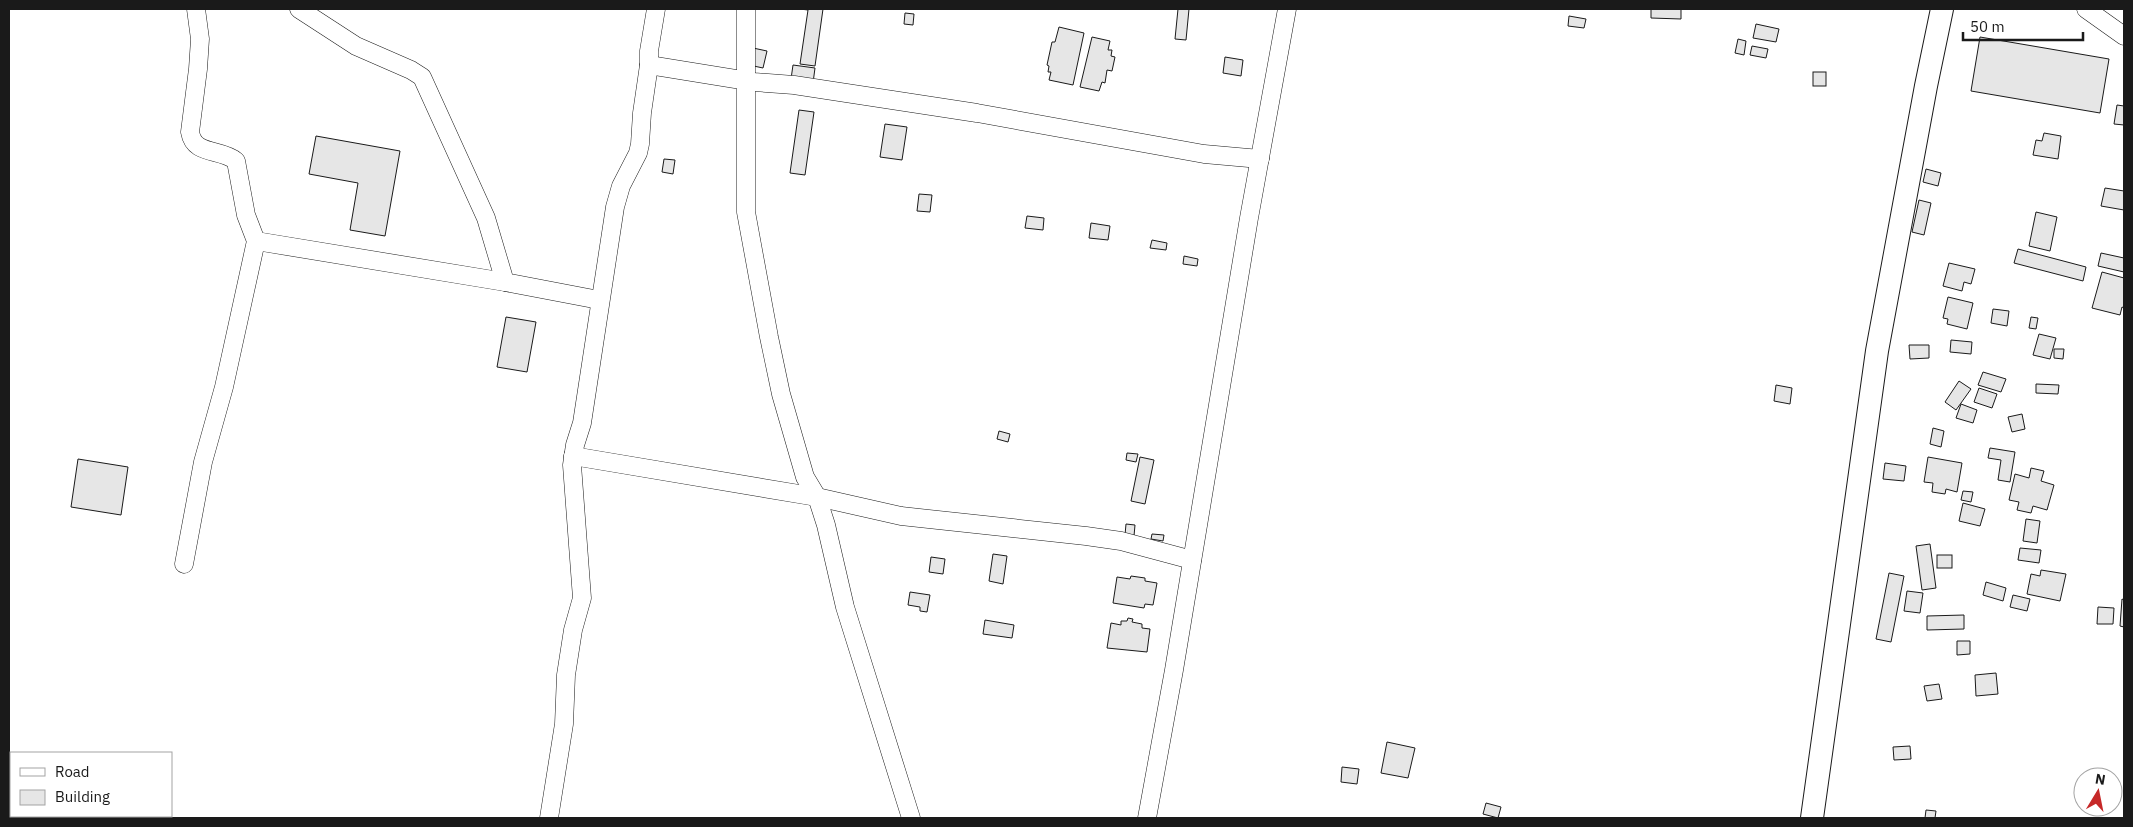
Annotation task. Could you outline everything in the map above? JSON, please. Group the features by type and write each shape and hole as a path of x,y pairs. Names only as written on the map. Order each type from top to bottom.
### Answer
{"main road":[{"path":"1812,818 1878,351 1926,86 1942,9"}],"street":[{"path":"184,564 203,462 224,387 256,242 246,215 236,161 230,156 196,146 191,140 190,132 200,39 196,9"},
{"path":"299,9 356,46 411,70 422,77 486,218 505,282"},
{"path":"549,818 564,724 566,675 573,630 582,598 572,465 573,456 582,423 599,300 615,207 621,186 638,153 640,144 642,113 649,65 648,51 656,9"},
{"path":"746,9 746,212 781,394 806,477 817,497 860,660 911,818"},
{"path":"1147,818 1287,9"},
{"path":"2086,9 2124,36"},
{"path":"649,65 746,79 754,82 794,85 977,113 1204,154 1260,160"},
{"path":"256,242 505,282 599,300"},
{"path":"573,456 817,497 901,516 1104,538 1192,560"}],"building":[{"path":"800,9 823,9 815,66 800,64 808,10"},
{"path":"1178,9 1189,9 1186,40 1175,39"},
{"path":"1651,9 1681,9 1681,19 1651,18"},
{"path":"905,13 914,14 913,25 904,24"},
{"path":"1569,16 1586,19 1584,28 1568,26"},
{"path":"1756,24 1779,29 1776,42 1753,38"},
{"path":"1059,27 1084,33 1073,85 1049,80 1051,72 1048,72 1049,66 1047,65 1052,42 1055,42"},
{"path":"1092,37 1110,41 1108,50 1112,50 1111,56 1115,57 1112,71 1107,70 1105,83 1102,82 1099,91 1080,87"},
{"path":"1980,37 2109,59 2100,113 1971,91"},
{"path":"1738,39 1746,41 1744,55 1735,53"},
{"path":"1752,46 1768,49 1766,58 1750,55"},
{"path":"753,48 767,51 763,68 749,65"},
{"path":"1225,57 1243,60 1241,76 1223,73"},
{"path":"793,65 815,68 813,83 791,79"},
{"path":"1813,72 1826,72 1826,86 1813,86"},
{"path":"2117,105 2124,106 2124,125 2114,124"},
{"path":"799,110 814,112 805,175 790,173"},
{"path":"885,124 907,127 902,160 880,157"},
{"path":"2044,133 2061,136 2058,159 2033,155 2036,140 2042,141"},
{"path":"316,136 400,151 385,236 350,230 358,183 309,174"},
{"path":"664,159 675,160 673,174 662,172"},
{"path":"1926,169 1941,173 1938,186 1923,182"},
{"path":"2105,188 2124,191 2124,210 2101,206"},
{"path":"919,194 932,195 930,212 917,211"},
{"path":"1919,200 1931,203 1924,235 1912,232"},
{"path":"2036,212 2057,217 2050,251 2029,246"},
{"path":"1027,216 1044,218 1043,230 1025,228"},
{"path":"1091,223 1110,226 1108,240 1089,238"},
{"path":"1152,240 1167,243 1166,250 1150,248"},
{"path":"2018,249 2086,267 2083,281 2014,263"},
{"path":"2101,253 2124,258 2124,272 2098,266"},
{"path":"1184,256 1198,259 1197,266 1183,264"},
{"path":"1949,263 1975,269 1971,284 1964,282 1962,291 1943,286"},
{"path":"2102,272 2124,278 2124,308 2122,307 2120,315 2092,308"},
{"path":"1948,297 1973,303 1967,329 1947,324 1948,319 1943,318"},
{"path":"1993,309 2009,311 2007,326 1991,323"},
{"path":"506,317 536,322 527,372 497,367"},
{"path":"2031,317 2038,318 2036,329 2029,328"},
{"path":"2039,334 2056,338 2050,359 2033,355"},
{"path":"1951,340 1972,342 1971,354 1950,352"},
{"path":"1909,345 1929,345 1929,358 1910,359"},
{"path":"2054,349 2064,349 2063,359 2054,358"},
{"path":"1983,372 2006,379 2001,392 1978,385"},
{"path":"1959,381 1971,389 1956,410 1945,402"},
{"path":"2036,384 2059,385 2058,394 2036,393"},
{"path":"1776,385 1792,388 1790,404 1774,401"},
{"path":"1979,388 1997,394 1992,408 1974,402"},
{"path":"1961,404 1977,410 1973,423 1956,418"},
{"path":"2022,414 2025,429 2012,432 2008,417"},
{"path":"1933,428 1944,431 1941,447 1930,444"},
{"path":"999,431 1010,434 1008,442 997,439"},
{"path":"1990,448 2015,452 2010,482 1998,480 2001,460 1988,458"},
{"path":"1127,453 1138,454 1136,462 1126,460"},
{"path":"1140,457 1154,460 1145,504 1131,501"},
{"path":"1928,457 1962,463 1957,492 1946,489 1945,494 1932,492 1933,483 1924,482"},
{"path":"78,459 128,467 121,515 71,507"},
{"path":"1885,463 1906,466 1904,481 1883,479"},
{"path":"2031,468 2044,471 2041,481 2054,485 2047,510 2033,506 2031,513 2017,510 2019,502 2009,500 2015,474 2029,478"},
{"path":"1963,491 1973,492 1971,502 1961,500"},
{"path":"1963,503 1985,509 1980,526 1959,521"},
{"path":"2026,519 2040,521 2037,543 2023,541"},
{"path":"1126,524 1135,525 1134,536 1125,535"},
{"path":"1152,534 1164,535 1163,541 1151,539"},
{"path":"1930,544 1936,588 1922,590 1916,546"},
{"path":"2020,548 2041,550 2039,563 2018,560"},
{"path":"993,554 1007,556 1003,584 989,581"},
{"path":"1937,555 1952,555 1952,568 1937,568"},
{"path":"931,557 945,559 943,574 929,572"},
{"path":"2041,570 2066,574 2060,601 2027,594 2031,574 2040,576"},
{"path":"1889,573 1904,576 1891,642 1876,639"},
{"path":"1131,576 1145,578 1145,581 1157,583 1153,605 1145,604 1144,608 1113,603 1117,577 1130,579"},
{"path":"1986,582 2006,588 2003,601 1983,595"},
{"path":"1907,591 1923,593 1920,613 1904,611"},
{"path":"910,592 930,595 927,612 920,611 920,607 908,605"},
{"path":"2013,595 2030,599 2027,611 2010,607"},
{"path":"2122,599 2124,600 2124,627 2120,626"},
{"path":"2098,607 2114,608 2113,624 2097,624"},
{"path":"1964,615 1964,629 1927,630 1927,616"},
{"path":"1128,618 1133,619 1132,622 1142,624 1142,628 1150,629 1147,652 1107,648 1111,623 1121,625 1121,621 1127,621"},
{"path":"985,620 1014,625 1012,638 983,634"},
{"path":"1957,641 1970,641 1970,654 1957,655"},
{"path":"1996,673 1998,694 1976,696 1975,675"},
{"path":"1939,684 1942,699 1927,701 1924,686"},
{"path":"1387,742 1415,748 1408,778 1381,773"},
{"path":"1910,746 1911,759 1894,760 1893,747"},
{"path":"1342,767 1359,769 1357,784 1341,782"},
{"path":"1486,803 1501,807 1498,818 1483,814"},
{"path":"1926,810 1936,811 1935,818 1925,818"}]}
